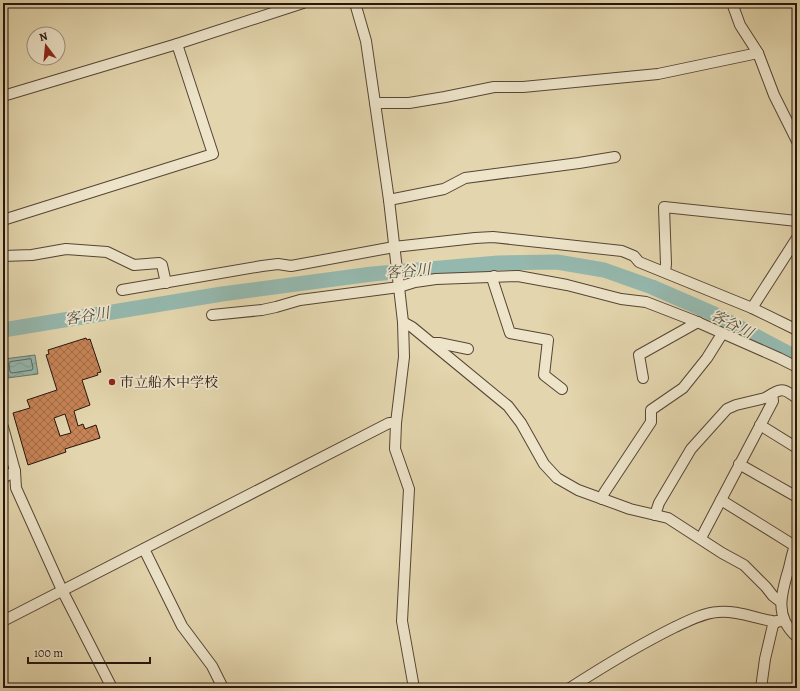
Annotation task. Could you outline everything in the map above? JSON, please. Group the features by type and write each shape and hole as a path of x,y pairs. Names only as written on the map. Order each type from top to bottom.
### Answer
{"street":[{"path":"3,96 177,44 303,3"},
{"path":"355,3 366,41 389,200 403,322 404,357 396,423 395,449 409,489 402,621 414,688"},
{"path":"732,3 740,25 758,54 774,95 797,141"},
{"path":"3,220 212,154 177,44"},
{"path":"375,103 409,103 494,87 523,87 658,74 758,54"},
{"path":"389,200 444,189 465,178 615,157"},
{"path":"665,272 664,207 797,221"},
{"path":"122,290 262,266 278,264 291,266 394,249 493,237 622,251 634,256 638,262 752,308 797,330"},
{"path":"752,308 797,239"},
{"path":"3,256 32,255 66,250 107,252 134,265 159,263 162,265 166,283"},
{"path":"494,276 493,281 510,333 548,340 544,375 562,389"},
{"path":"212,315 276,308 300,300 436,279 518,276 567,285 621,299 646,302 698,322 797,367"},
{"path":"403,322 412,327 508,406 521,422 544,464 557,478 578,490 602,499 630,509 668,518 722,553 744,565 773,596 781,602"},
{"path":"643,378 639,355 698,322"},
{"path":"602,499 604,493 651,422 651,410 683,388 707,358 722,334"},
{"path":"432,344 439,343 468,349"},
{"path":"655,515 659,503 691,449 727,409 736,405 765,398 779,390 783,390 797,398"},
{"path":"700,538 773,401 772,394"},
{"path":"3,621 389,423 396,423"},
{"path":"760,425 797,448"},
{"path":"3,427 15,471 16,488 62,590 112,688"},
{"path":"740,464 797,497"},
{"path":"3,478 15,471"},
{"path":"720,500 796,544 781,593 780,621 797,637"},
{"path":"144,549 182,626 212,666 223,688"},
{"path":"570,688 634,648 699,617 717,612 728,612 748,615 772,622 780,621"},
{"path":"760,688 773,625 780,621"}],"water":[{"path":"35,355 38,374 7,378 4,359"}],"building":[{"path":"86,338 87,340 90,339 101,372 97,373 98,375 82,380 90,405 74,411 78,426 83,424 85,429 96,425 100,438 65,449 66,452 28,465 13,413 30,408 27,400 57,390 46,355 49,354 48,350","holes":["65,414 71,433 60,436 54,418"]}],"waterway":[{"name":"客谷川","path":"3,330 222,294 372,274 498,263 557,262 604,270 652,287 714,314 797,358"}],"place":[{"name":"市立船木中学校","path":"112,382"}]}
